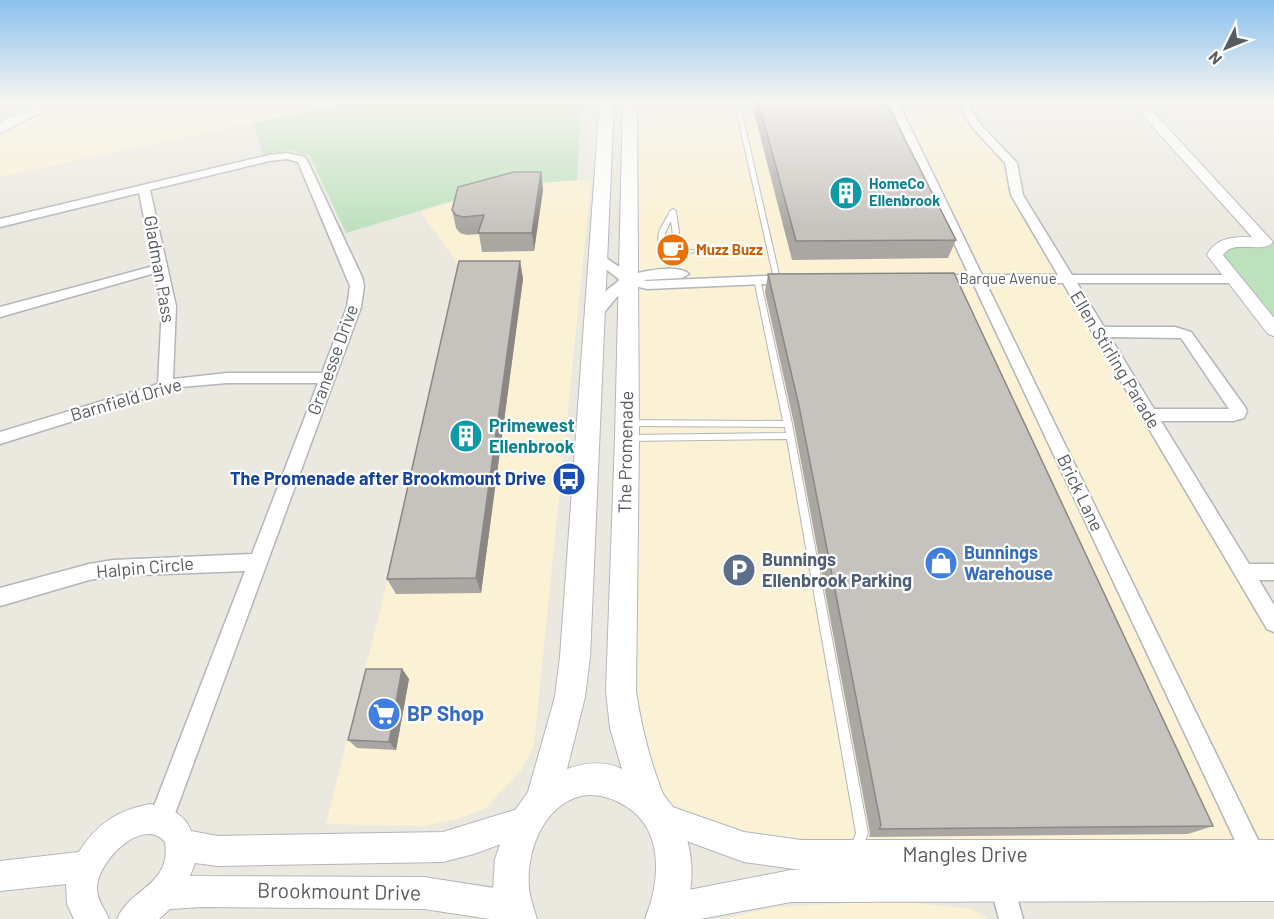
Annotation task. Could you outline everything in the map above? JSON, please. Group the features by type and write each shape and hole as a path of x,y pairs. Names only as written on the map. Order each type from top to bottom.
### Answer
{"main road":[{"name":"The Promenade","path":"516,913 510,885 510,862 515,841 534,811 570,697 575,657 605,143"},
{"name":"The Promenade","path":"630,143 627,430 621,691 626,728 654,809 670,839 675,861 674,886 665,915"},
{"path":"534,811 563,786 585,779 607,780 629,787 654,809"}],"street":[{"name":"Brick Lane","path":"912,143 977,279 1264,855 1271,885"},
{"name":"Ellen Stirling Parade","path":"995,143 1012,165 1015,173 1012,185 1066,279 1274,623"},
{"path":"1166,143 1263,242"},
{"path":"1174,143 1263,242"},
{"name":"Granesse Drive","path":"0,223 269,158 287,156 301,159 355,277 357,286 354,307 161,819"},
{"name":"Gladman Pass","path":"144,189 170,317 165,386"},
{"path":"1263,242 1222,245 1216,249 1215,255 1274,330"},
{"path":"598,257 636,284 809,279"},
{"path":"0,312 160,268"},
{"name":"Barque Avenue","path":"917,279 1232,279"},
{"path":"595,315 614,288 629,280"},
{"path":"1098,332 1174,332 1186,335 1239,411 1238,414 1233,415 1149,416"},
{"name":"Barnfield Drive","path":"0,438 165,386 227,378 327,378"},
{"name":"Halpin Circle","path":"0,597 89,572 113,568 258,562"},
{"path":"1244,572 1274,572"},
{"name":"Mangles Drive","path":"654,809 744,847 801,855 1264,855"},
{"path":"181,843 202,850 218,851 443,847 474,839 534,811"},
{"path":"93,919 84,908 81,896 82,881 87,866 96,851 120,828 148,818 161,819 174,827 181,843 178,868 164,894 149,909 133,919"},
{"path":"829,885 848,874 855,855"},
{"path":"0,876 87,866"},
{"path":"1002,885 1011,919"},
{"name":"Mangles Drive","path":"665,915 756,890 791,886 1271,885"},
{"name":"Brookmount Drive","path":"164,894 202,891 424,893 516,913"}],"lane":[{"path":"746,143 777,279"},
{"path":"673,211 678,248 692,251 672,252 662,243 662,232 673,211"},
{"path":"753,279 788,424 862,833 855,855"},
{"path":"627,430 788,424"},
{"path":"627,430 790,436"}],"shaded area":[{"path":"0,143 158,143 0,177"},
{"path":"630,143 995,143 1000,147 1012,185 1274,623 1274,855 801,855 661,818 626,728"},
{"path":"562,180 591,181 534,746 522,769 486,808 461,818 424,826 326,824 461,291 456,261 421,212 501,186"},
{"path":"896,901 972,909 987,919 723,919 775,907"}],"green space":[{"path":"259,143 579,143 577,180 501,186 346,233 310,156 289,150 263,156"},
{"path":"1274,242 1274,330 1216,249"}],"building":[{"path":"770,143 907,143 956,240 796,241"},
{"path":"514,172 541,172 532,233 478,233 484,215 463,217 456,215 452,210 458,187"},
{"name":"Primewest Ellenbrook","path":"459,261 520,261 476,578 387,579"},
{"name":"Bunnings Warehouse","path":"954,273 1213,826 879,829 881,825 799,406 768,274"},
{"name":"BP Shop","path":"366,669 402,669 389,742 348,740"}],"place":[{"name":"HomeCo Ellenbrook","path":"846,193"},
{"name":"Muzz Buzz","path":"673,250"},
{"name":"Primewest Ellenbrook","path":"466,436"},
{"name":"The Promenade after Brookmount Drive","path":"569,479"},
{"name":"Bunnings Warehouse","path":"941,563"},
{"name":"Bunnings Ellenbrook Parking","path":"739,570"},
{"name":"BP Shop","path":"384,714"}]}
